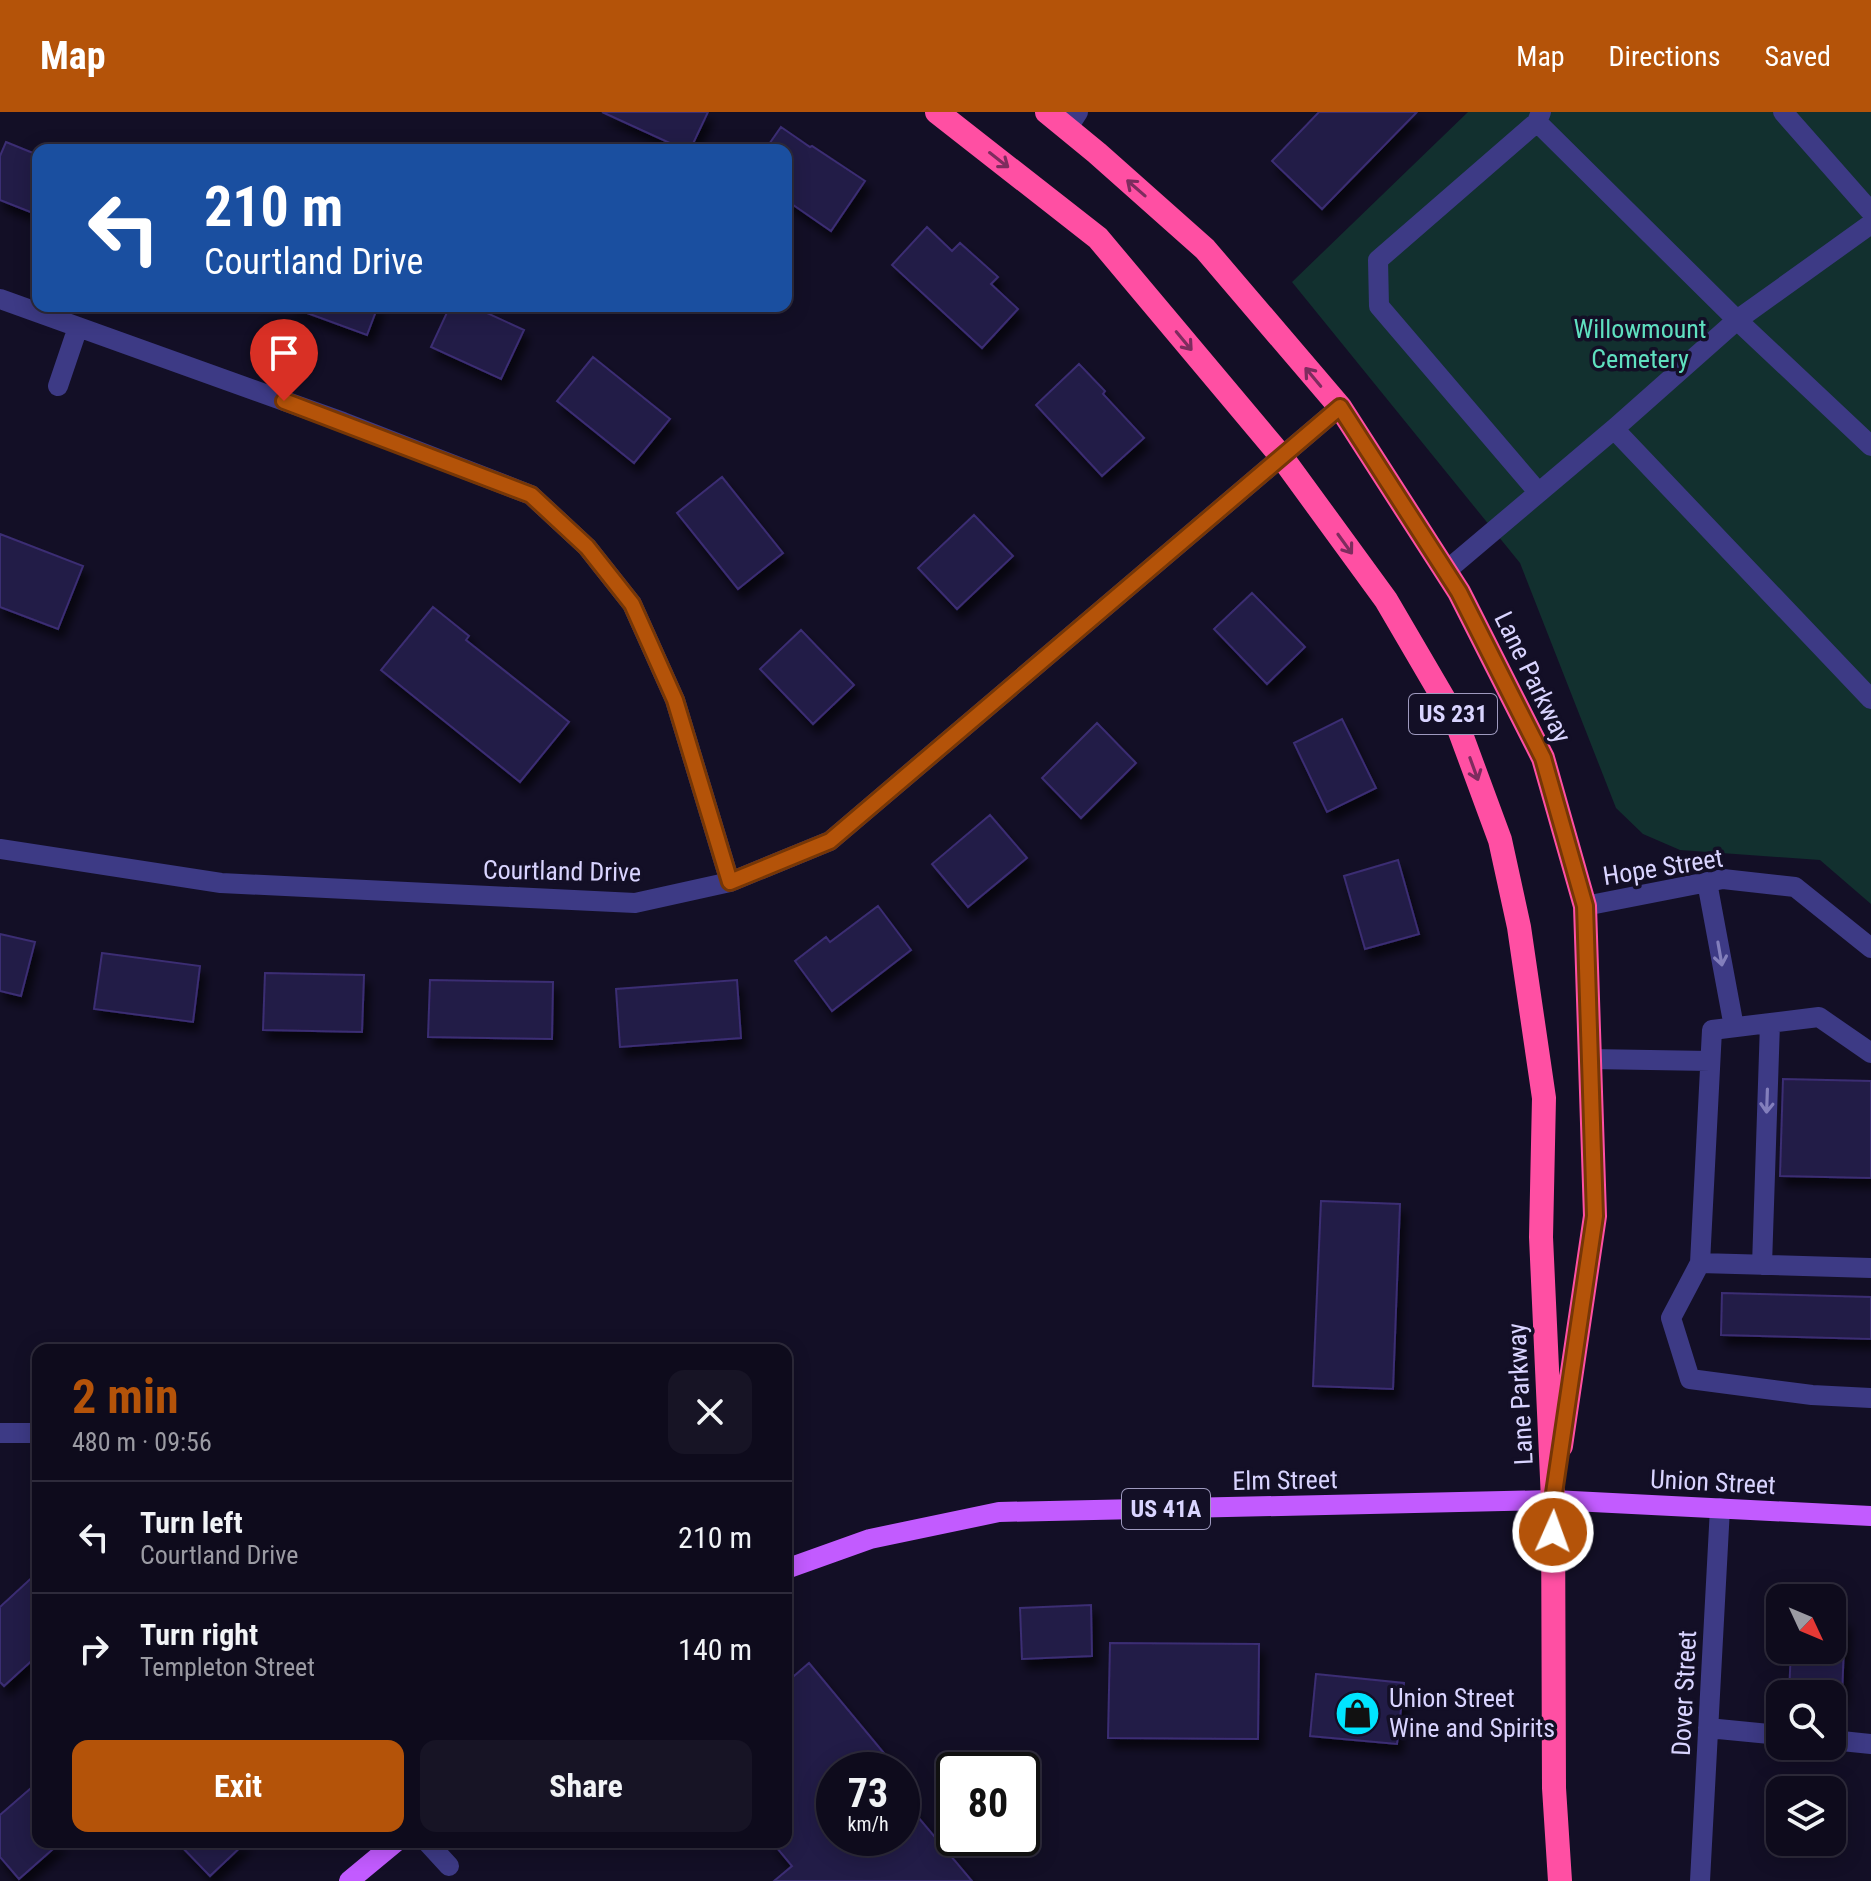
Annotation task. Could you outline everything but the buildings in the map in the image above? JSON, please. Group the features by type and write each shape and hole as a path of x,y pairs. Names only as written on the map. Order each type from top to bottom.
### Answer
{"highway":[{"name":"Lane Parkway","path":"937,112 1098,238 1281,456 1386,600 1455,718 1500,840 1519,927 1544,1098 1541,1237 1553,1500"},
{"name":"Lane Parkway","path":"1047,112 1073,120 1205,249 1340,407 1459,592 1543,758 1585,906 1595,1216 1553,1500"},
{"name":"US 231","path":"1553,1500 1554,1788 1560,1881"}],"main road":[{"name":"Union Street","path":"1553,1500 1871,1516"},
{"name":"Elm Street","path":"792,1567 870,1539 999,1512 1553,1500"},
{"path":"349,1881 389,1848"}],"street":[{"path":"1783,112 1871,212"},
{"path":"1538,492 1379,306 1378,260 1539,117 1737,320 1871,446"},
{"path":"1446,571 1737,320 1871,224"},
{"path":"0,299 32,310"},
{"path":"36,312 343,422 531,495 587,547 632,604 675,700 730,882"},
{"path":"58,386 78,327"},
{"name":"Courtland Drive","path":"0,849 221,883 635,903 730,882 830,841 1340,407"},
{"path":"1614,429 1871,699"},
{"name":"Hope Street","path":"1585,906 1723,879 1795,887 1871,948"},
{"path":"1707,882 1734,1027"},
{"path":"1871,1053 1819,1017 1712,1030 1700,1263 1671,1318 1690,1379 1812,1395 1871,1398"},
{"path":"1762,1265 1770,1023"},
{"path":"1590,1059 1710,1061"},
{"path":"1700,1263 1871,1268"},
{"path":"0,1433 32,1433"},
{"name":"Dover Street","path":"1700,1881 1720,1508"},
{"path":"1708,1728 1766,1734"},
{"path":"1846,1741 1871,1744"},
{"path":"432,1848 449,1866"}],"green space":[{"name":"Willowmount Cemetery","path":"1468,112 1871,112 1871,904 1820,860 1680,850 1643,834 1616,808 1520,563 1292,282"}],"place":[{"name":"Union Street Wine and Spirits","path":"1358,1713"}],"route":[{"path":"284,401 531,495 587,547 632,604 675,700 730,882 830,841 1340,407 1459,592 1543,758 1585,906 1595,1216 1553,1500 1553,1532"}]}
